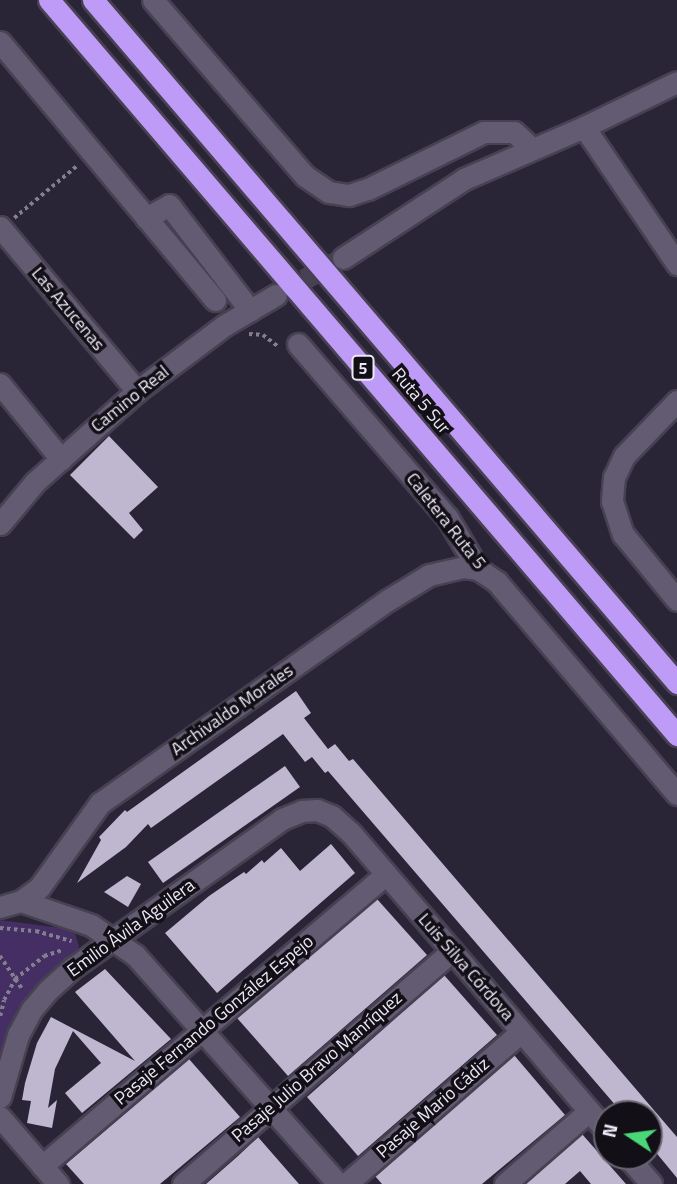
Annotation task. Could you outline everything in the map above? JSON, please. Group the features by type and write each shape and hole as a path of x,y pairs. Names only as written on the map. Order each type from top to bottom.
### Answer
{"highway":[{"name":"Ruta 5 Sur","path":"49,0 677,735"},
{"name":"Ruta 5 Sur","path":"93,0 677,683"}],"street":[{"path":"153,0 305,177 329,192 348,195 369,190 484,132 514,132 532,149"},
{"path":"0,42 215,300"},
{"path":"343,258 464,179 584,127 677,82"},
{"path":"584,127 677,264"},
{"path":"146,218 169,205 250,310"},
{"name":"Las Azucenas","path":"1,229 137,391"},
{"name":"Camino Real","path":"0,524 35,482 137,391 250,310 276,295"},
{"name":"Caletera Ruta 5","path":"298,344 447,517 478,569 497,582 677,794"},
{"path":"0,384 61,459"},
{"path":"677,401 624,456 614,477 611,500 623,534 677,600"},
{"name":"Archivaldo Morales","path":"22,901 54,871 100,803 408,587 429,575 449,569 478,569"},
{"name":"Luis Silva Córdova","path":"317,810 342,824 593,1116"},
{"name":"Emilio Ávila Aguilera","path":"0,1097 18,1035 35,1005 74,967 282,819 302,811 317,810"},
{"name":"Pasaje Fernando González Espejo","path":"42,1166 386,874"},
{"path":"0,907 22,901 66,914 114,938 158,977 338,1184"},
{"name":"Pasaje Julio Bravo Manríquez","path":"183,1184 452,951"},
{"name":"Pasaje Mario Cádiz","path":"346,1184 521,1032"},
{"path":"505,1184 589,1111"},
{"path":"0,1117 58,1184"},
{"path":"639,1170 651,1184"}],"path":[{"path":"1,229 92,152"},
{"path":"243,336 254,333 263,335 283,348 298,344"},
{"path":"0,928 36,932 72,942 44,956 15,979 4,1000 0,1016"},
{"path":"0,957 35,1005"}],"shaded area":[{"path":"0,920 61,928 75,934 79,946 75,954 42,981 27,999 0,1061"}],"building":[{"path":"109,436 158,487 129,513 143,530 134,539 70,475"},
{"path":"296,691 311,713 304,718 328,749 335,744 349,761 353,759 645,1100 611,1100 328,771 325,773 312,757 305,762 283,734 151,828 148,824 126,847 77,883 101,840 99,837 125,810 127,812"},
{"path":"285,766 300,787 163,883 148,862"},
{"path":"331,844 355,873 217,993 165,933 209,896 244,872 246,874 262,860 264,863 281,848 300,871"},
{"path":"127,876 141,884 128,907 104,892"},
{"path":"377,899 427,955 288,1076 237,1018"},
{"path":"105,969 171,1039 82,1113 65,1093 101,1063 73,1031 55,1069 48,1108 57,1100 52,1128 27,1123 31,1101 22,1100 25,1083 37,1043 51,1017 135,1061 75,992"},
{"path":"444,975 497,1035 358,1156 307,1097"},
{"path":"514,1055 565,1115 482,1184 382,1184 375,1176"},
{"path":"189,1059 240,1117 160,1184 84,1184 66,1164"},
{"path":"663,1121 677,1137 677,1178 663,1161"},
{"path":"582,1134 593,1146 593,1170 614,1170 626,1184 591,1184 580,1171 565,1184 526,1184"},
{"path":"258,1137 299,1184 206,1184 238,1156"}],"tunnel":[{"path":"277,294 343,258"}]}
